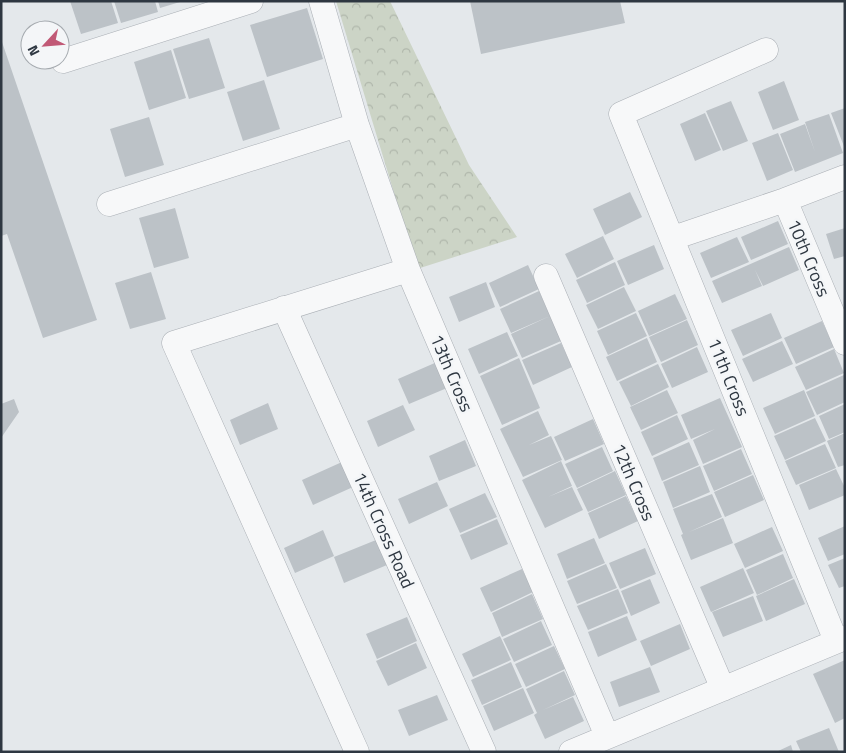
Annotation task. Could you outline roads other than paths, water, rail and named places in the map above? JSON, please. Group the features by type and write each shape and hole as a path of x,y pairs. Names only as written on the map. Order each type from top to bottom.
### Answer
{"street":[{"path":"70,59 251,1"},
{"name":"13th Cross","path":"321,1 358,126 408,270 607,736"},
{"name":"11th Cross","path":"766,50 621,114 841,640"},
{"path":"109,204 358,126"},
{"path":"673,238 785,200 845,177"},
{"name":"10th Cross","path":"785,200 845,343"},
{"path":"357,752 174,343 408,270"},
{"name":"12th Cross","path":"546,276 723,689"},
{"name":"14th Cross Road","path":"284,308 484,752"},
{"path":"570,752 841,640"}]}
